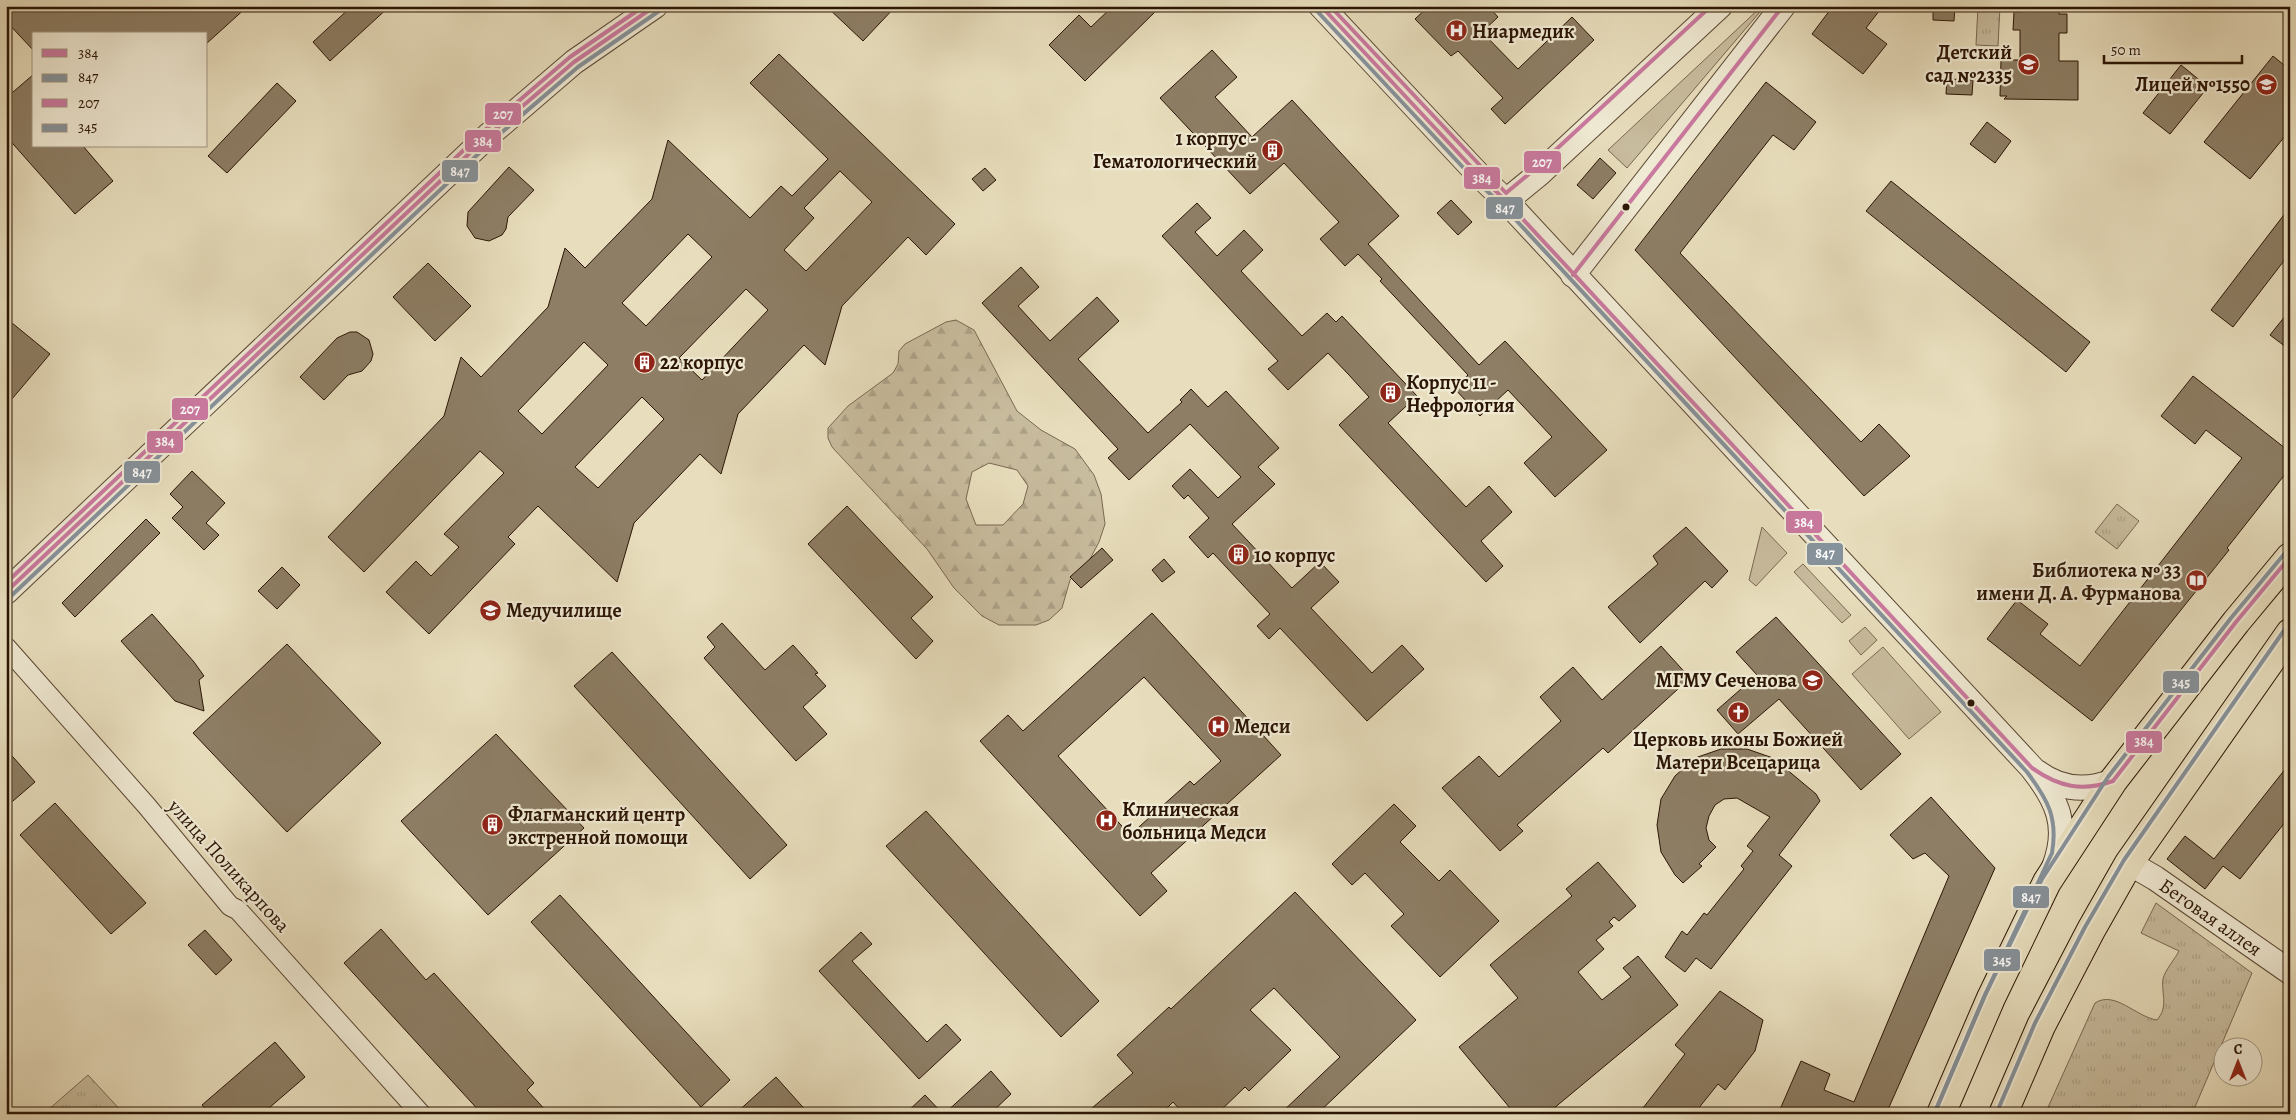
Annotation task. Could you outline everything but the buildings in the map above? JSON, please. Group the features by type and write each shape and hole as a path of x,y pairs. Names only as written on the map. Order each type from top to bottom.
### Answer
{"main road":[{"path":"1941,1114 1991,998 2047,882 2113,781 2236,622 2290,557"},
{"path":"2003,1114 2041,1026 2091,930 2129,863 2290,633"}],"street":[{"path":"6,592 490,134 574,62 655,6"},
{"path":"1321,6 1477,174 1506,201 1573,276 2032,768 2048,789 2058,808 2061,824 2058,855 2047,882"},
{"path":"1506,201 1539,174 1720,6"},
{"path":"1573,276 1783,6"},
{"name":"улица Поликарпова","path":"6,647 97,749 230,906 238,910 421,1114"},
{"path":"2032,768 2046,779 2062,786 2097,787 2113,781"},
{"name":"Беговая аллея","path":"2129,863 2155,878 2290,972"}],"green space":[{"path":"1762,6 1765,6 1627,168 1608,150"},
{"path":"1978,6 2000,6 1998,46 1976,45"},
{"path":"956,320 974,330 1017,411 1041,430 1075,449 1094,475 1101,494 1105,524 1099,542 1090,559 1070,580 1062,608 1049,620 1036,625 999,625 982,616 954,588 927,549 832,447 828,438 828,428 848,406 893,373 898,364 899,351 905,344 946,322","holes":["989,463 1017,470 1028,486 1023,504 1003,525 976,525 966,499 972,472"]},
{"path":"2117,504 2139,521 2117,549 2095,532"},
{"path":"1762,527 1787,553 1756,586 1749,580"},
{"path":"1803,564 1851,615 1842,623 1794,572"},
{"path":"1865,627 1877,640 1861,655 1849,641"},
{"path":"1883,647 1941,712 1909,739 1852,674"},
{"path":"2156,903 2252,973 2224,1038 2214,1038 2214,1062 2192,1114 2045,1114 2095,1003 2103,1000 2118,1002 2149,1018 2157,1020 2161,1015 2164,1005 2163,979 2179,951 2141,933"},
{"path":"88,1075 124,1114 51,1114 48,1110"}],"transit line":[{"name":"207","path":"6,583 486,129 570,57 644,6"},
{"name":"384","path":"6,592 490,134 574,62 655,6"},
{"name":"384","path":"1321,6 1477,173 1506,201 2032,768 2052,780 2081,787 2113,781 2236,622 2290,557"},
{"name":"207","path":"1330,6 1506,193 1535,169 1711,6"},
{"name":"384","path":"1573,275 1783,6"},
{"name":"847","path":"1316,10 1472,177 1502,205 2027,772 2041,792 2050,810 2054,830 2052,853 1985,995 1935,1112"},
{"name":"847","path":"10,597 494,139 578,67 659,11"},
{"name":"345","path":"1935,1112 1985,995 2042,879 2108,777 2231,618 2285,553"},
{"name":"345","path":"1997,1112 2035,1023 2085,927 2124,860 2285,629"}],"place":[{"name":"Ниармедик","path":"1456,31"},
{"name":"Детский сад №2335","path":"2028,64"},
{"name":"Лицей №1550","path":"2266,84"},
{"name":"1 корпус - Гематологический","path":"1273,150"},
{"name":"22 корпус","path":"644,362"},
{"name":"Корпус 11 - Нефрология","path":"1390,393"},
{"name":"10 корпус","path":"1238,555"},
{"name":"Библиотека № 33 имени Д. А. Фурманова","path":"2197,581"},
{"name":"Медучилище","path":"490,610"},
{"name":"МГМУ Сеченова","path":"1813,680"},
{"name":"Церковь иконы Божией Матери Всецарица","path":"1738,713"},
{"name":"Медси","path":"1218,726"},
{"name":"Клиническая больница Медси","path":"1106,821"},
{"name":"Флагманский центр экстренной помощи","path":"492,825"}]}
